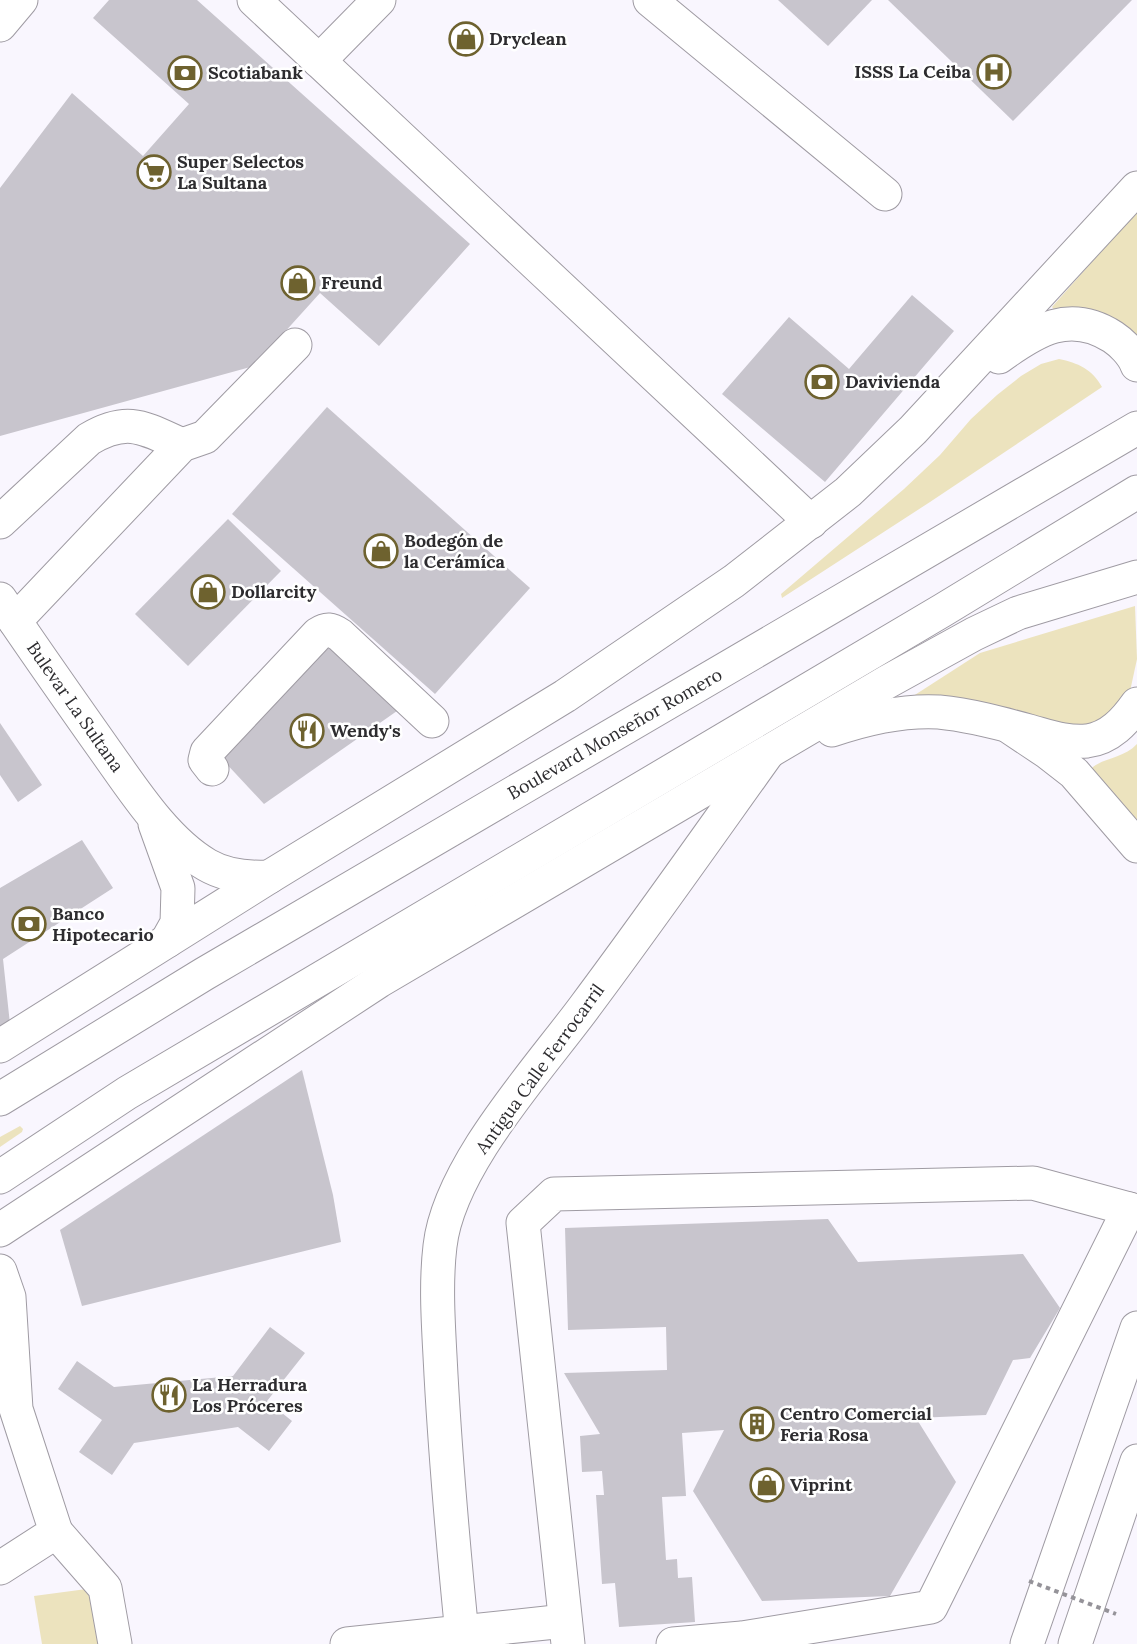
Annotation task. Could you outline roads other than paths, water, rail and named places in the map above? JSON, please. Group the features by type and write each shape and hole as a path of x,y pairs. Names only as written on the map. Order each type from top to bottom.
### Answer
{"main road":[{"path":"0,25 21,0"},
{"path":"255,0 811,522"},
{"path":"319,61 379,0"},
{"path":"650,0 885,194"},
{"path":"0,1046 269,877 565,696 690,612 811,522 848,492 945,396 1137,188"},
{"path":"945,396 1026,337 1055,325 1079,323 1098,327 1120,342 1137,364"},
{"path":"7,610 182,444 205,437 295,345"},
{"path":"0,522 89,439 101,432 117,426 146,429 182,444"},
{"name":"Boulevard Monseñor Romero","path":"0,1099 204,974 1137,428"},
{"path":"0,1177 127,1093 943,610 1137,492"},
{"path":"0,1230 379,981 887,682 974,634 1018,613 1125,581"},
{"name":"Bulevar La Sultana","path":"7,610 151,814 206,864 226,874 248,878 269,877"},
{"path":"212,769 205,760 207,753 318,634 325,630 332,629 340,635 432,721"},
{"path":"767,754 877,716 907,712 939,712 1005,724 1067,741 1089,741 1118,728 1137,704"},
{"path":"1005,724 1074,773 1137,846"},
{"name":"Antigua Calle Ferrocarril","path":"462,1638 445,1457 438,1307 440,1245 448,1214 474,1159 498,1121 587,1004 767,754"},
{"name":"Bulevar La Sultana","path":"151,814 178,888 177,923 167,941"},
{"path":"347,1644 567,1633 523,1223 554,1194 1033,1183 1133,1210 931,1607 742,1638 673,1644"},
{"path":"0,1224 35,1205"},
{"path":"0,1271 9,1297 16,1409 56,1532 105,1588 115,1644"},
{"path":"1027,1644 1137,1328"},
{"path":"1075,1644 1137,1461"},
{"path":"0,1568 56,1532"}],"place":[{"name":"Dryclean","path":"466,39"},
{"name":"ISSS La Ceiba","path":"994,72"},
{"name":"Scotiabank","path":"185,73"},
{"name":"Super Selectos La Sultana","path":"154,172"},
{"name":"Freund","path":"298,283"},
{"name":"Davivienda","path":"822,382"},
{"name":"Bodegón de la Cerámíca","path":"381,551"},
{"name":"Dollarcity","path":"208,592"},
{"name":"Wendy's","path":"307,731"},
{"name":"Banco Hipotecario","path":"29,924"},
{"name":"La Herradura Los Próceres","path":"169,1395"},
{"name":"Centro Comercial Feria Rosa","path":"757,1424"},
{"name":"Viprint","path":"767,1485"}]}
